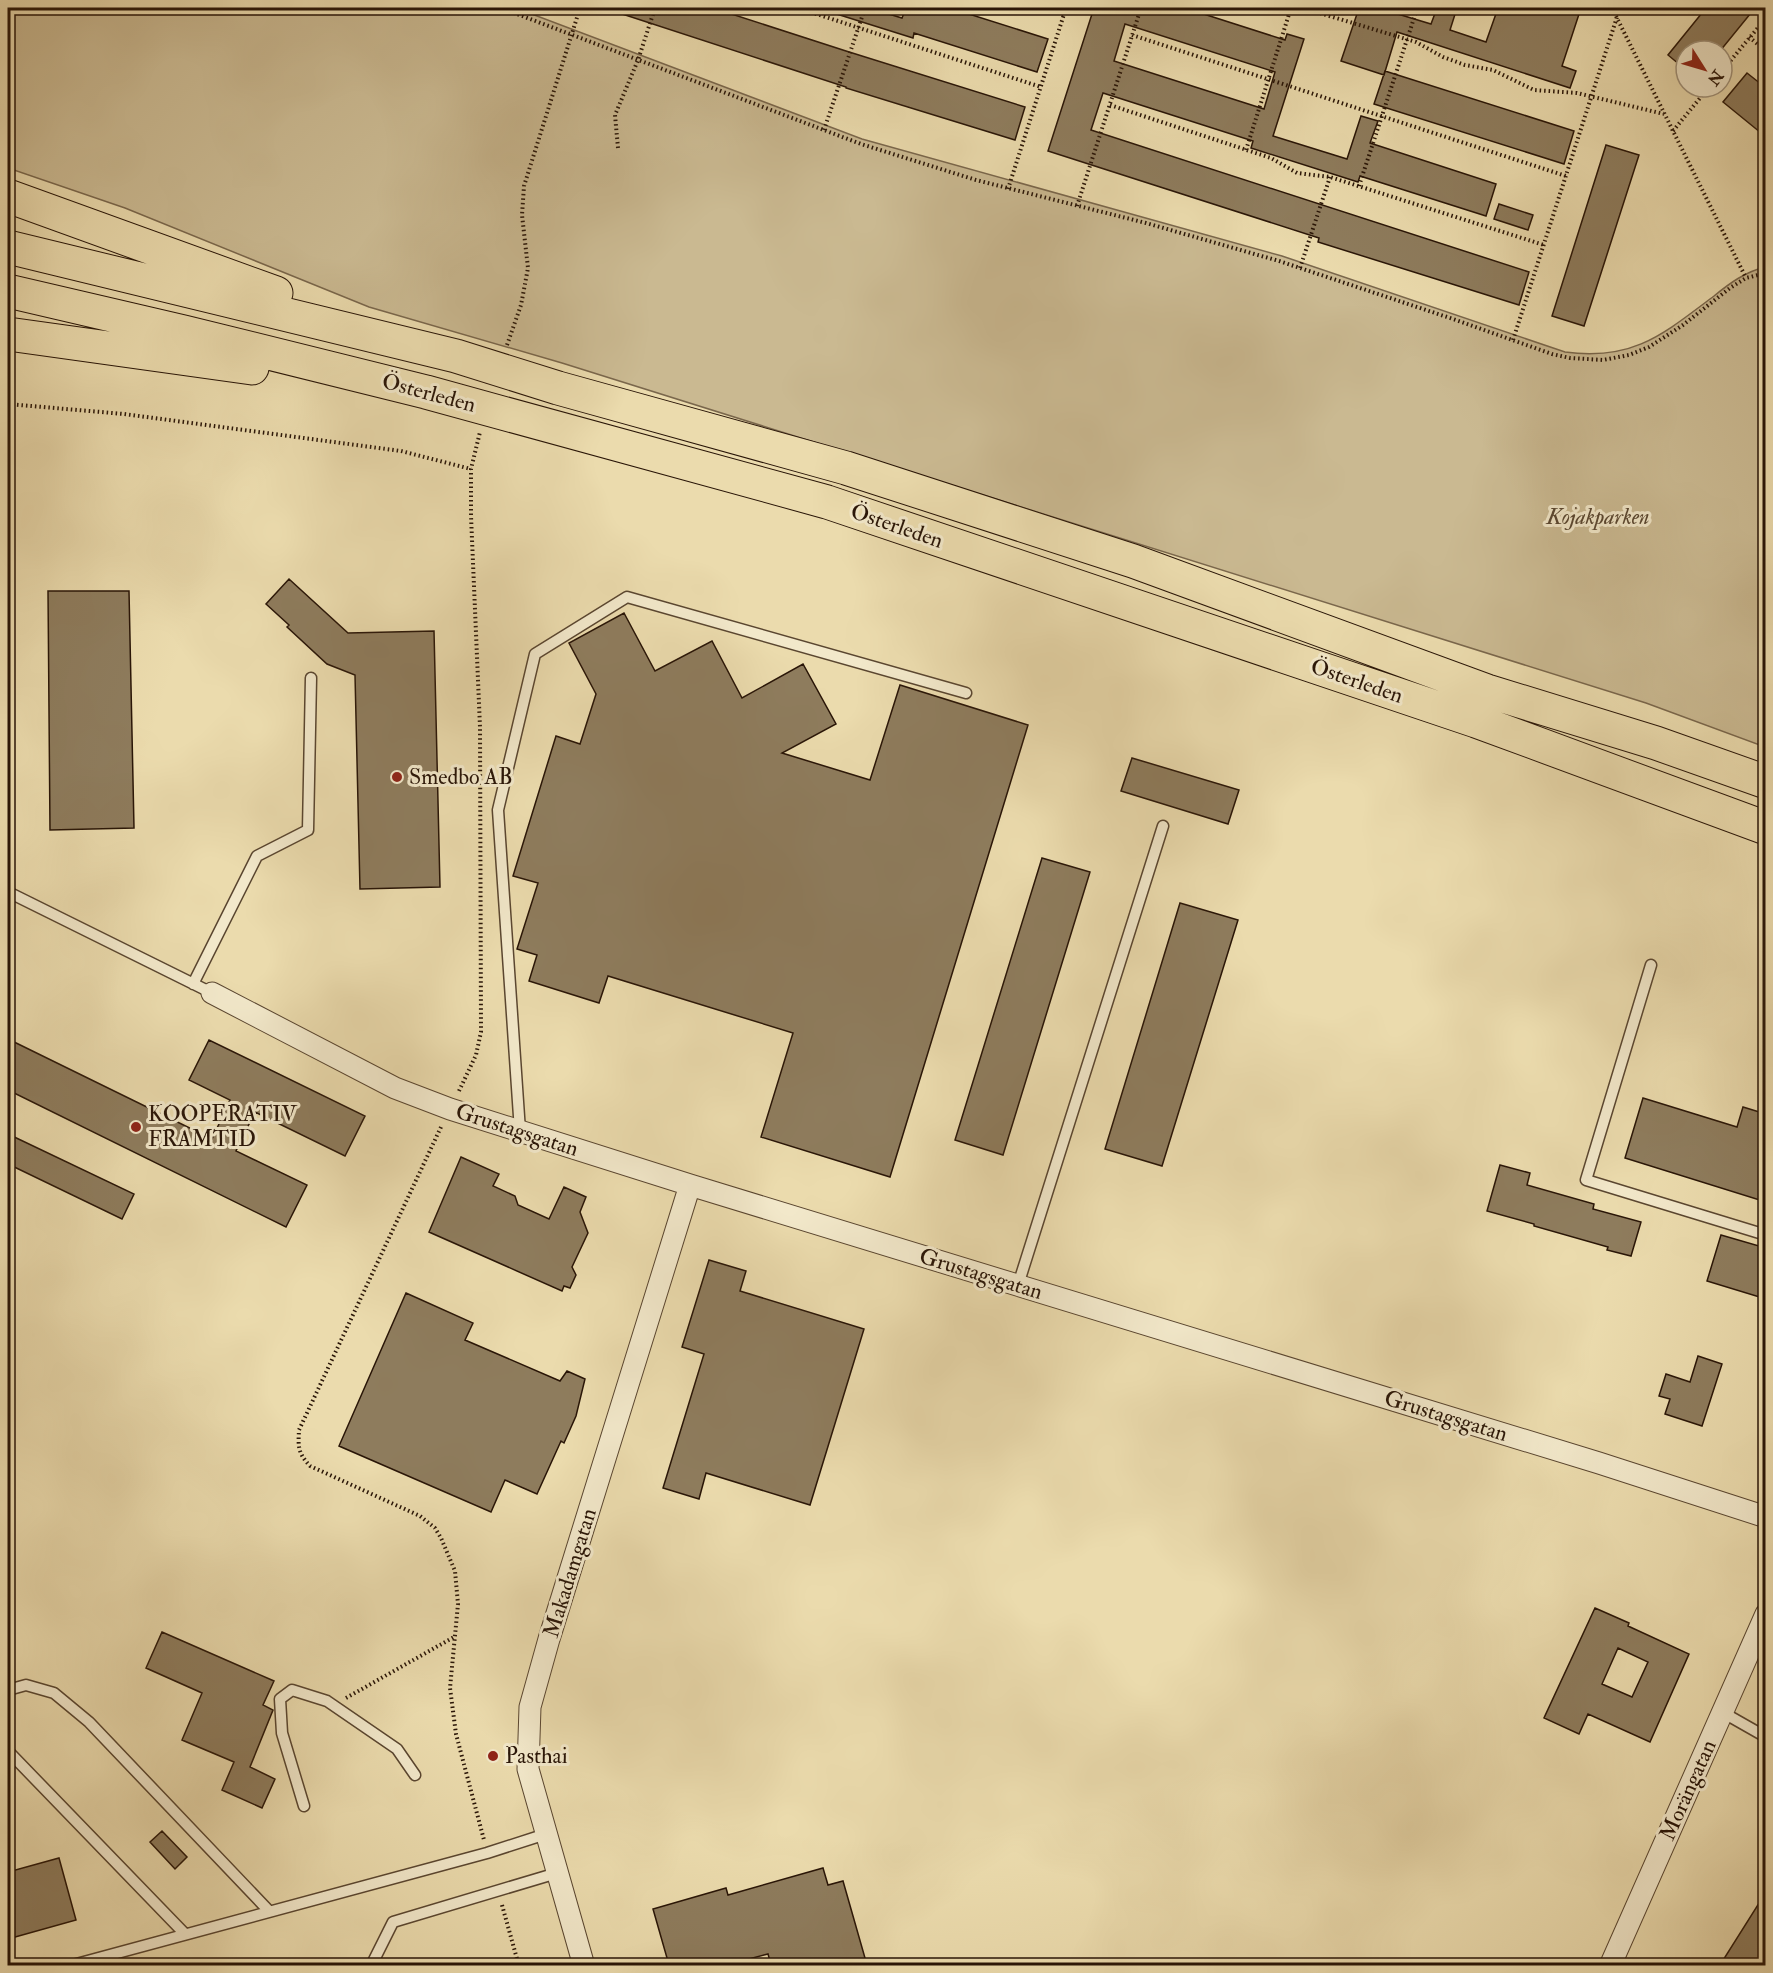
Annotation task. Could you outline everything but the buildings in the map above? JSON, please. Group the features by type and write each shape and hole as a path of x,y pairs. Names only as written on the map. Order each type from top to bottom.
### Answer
{"main road":[{"path":"8,196 162,253 456,356"},
{"name":"Österleden","path":"8,247 456,356 558,388 846,468 1111,554 1487,691 1656,743 1766,782"},
{"name":"Österleden","path":"8,291 426,392 827,502 1476,721 1766,828"},
{"path":"8,334 426,392"}],"street":[{"name":"Grustagsgatan","path":"202,989 396,1088 450,1109 690,1185 1599,1463 1766,1517"},
{"name":"Makadamgatan","path":"584,1965 528,1769 530,1707 690,1185"},
{"name":"Morängatan","path":"1610,1965 1766,1614"}],"lane":[{"path":"520,1131 498,810 535,654 627,597 966,693"},
{"path":"8,891 202,989 257,856 308,830 311,678"},
{"path":"1018,1285 1163,826"},
{"path":"1651,965 1586,1180 1766,1235"},
{"path":"8,1690 26,1685 54,1693 89,1722 269,1911"},
{"path":"304,1806 282,1733 280,1700 292,1690 327,1701 397,1749 415,1775"},
{"path":"1722,1712 1766,1737"},
{"path":"8,1751 185,1934"},
{"path":"69,1965 487,1853 546,1834"},
{"path":"371,1965 393,1923 557,1873"}],"path":[{"path":"501,8 872,147 976,180 1146,223 1300,268 1552,354 1585,360 1603,360 1629,355 1662,339 1746,278 1766,273"},
{"path":"506,349 521,305 528,268 522,215 527,172 580,8"},
{"path":"618,148 615,115 638,60 655,8"},
{"path":"798,8 1041,87"},
{"path":"824,130 865,8"},
{"path":"1045,8 1064,14"},
{"path":"1008,189 1066,8"},
{"path":"1077,206 1141,8"},
{"path":"1246,150 1291,8"},
{"path":"1303,8 1407,39 1465,66 1493,70 1534,90 1577,93 1664,114"},
{"path":"1612,8 1746,278"},
{"path":"1359,186 1417,9"},
{"path":"1513,340 1617,17"},
{"path":"1734,56 1766,18"},
{"path":"1132,35 1566,176"},
{"path":"1749,38 1766,51"},
{"path":"1673,131 1699,99"},
{"path":"1110,105 1271,158 1297,173 1330,177 1544,245"},
{"path":"1300,268 1330,177"},
{"path":"8,404 124,414 390,450 471,469"},
{"path":"480,428 471,469 471,516 480,727 481,1032 476,1055 299,1430 298,1447 310,1466 420,1516 435,1528 448,1553 455,1572 458,1604 450,1688 456,1734 487,1853"},
{"path":"333,1706 455,1636"},
{"path":"498,1891 519,1965"}],"green space":[{"name":"Kojakparken","path":"8,8 516,8 862,139 1282,256 1565,352 1610,353 1646,342 1678,322 1738,278 1765,267 1765,747 1646,703 562,363 369,307 125,208 8,168"}],"place":[{"name":"Smedbo AB","path":"397,777"},
{"name":"KOOPERATIV FRAMTID","path":"136,1127"},
{"name":"Pasthai","path":"493,1756"}]}
